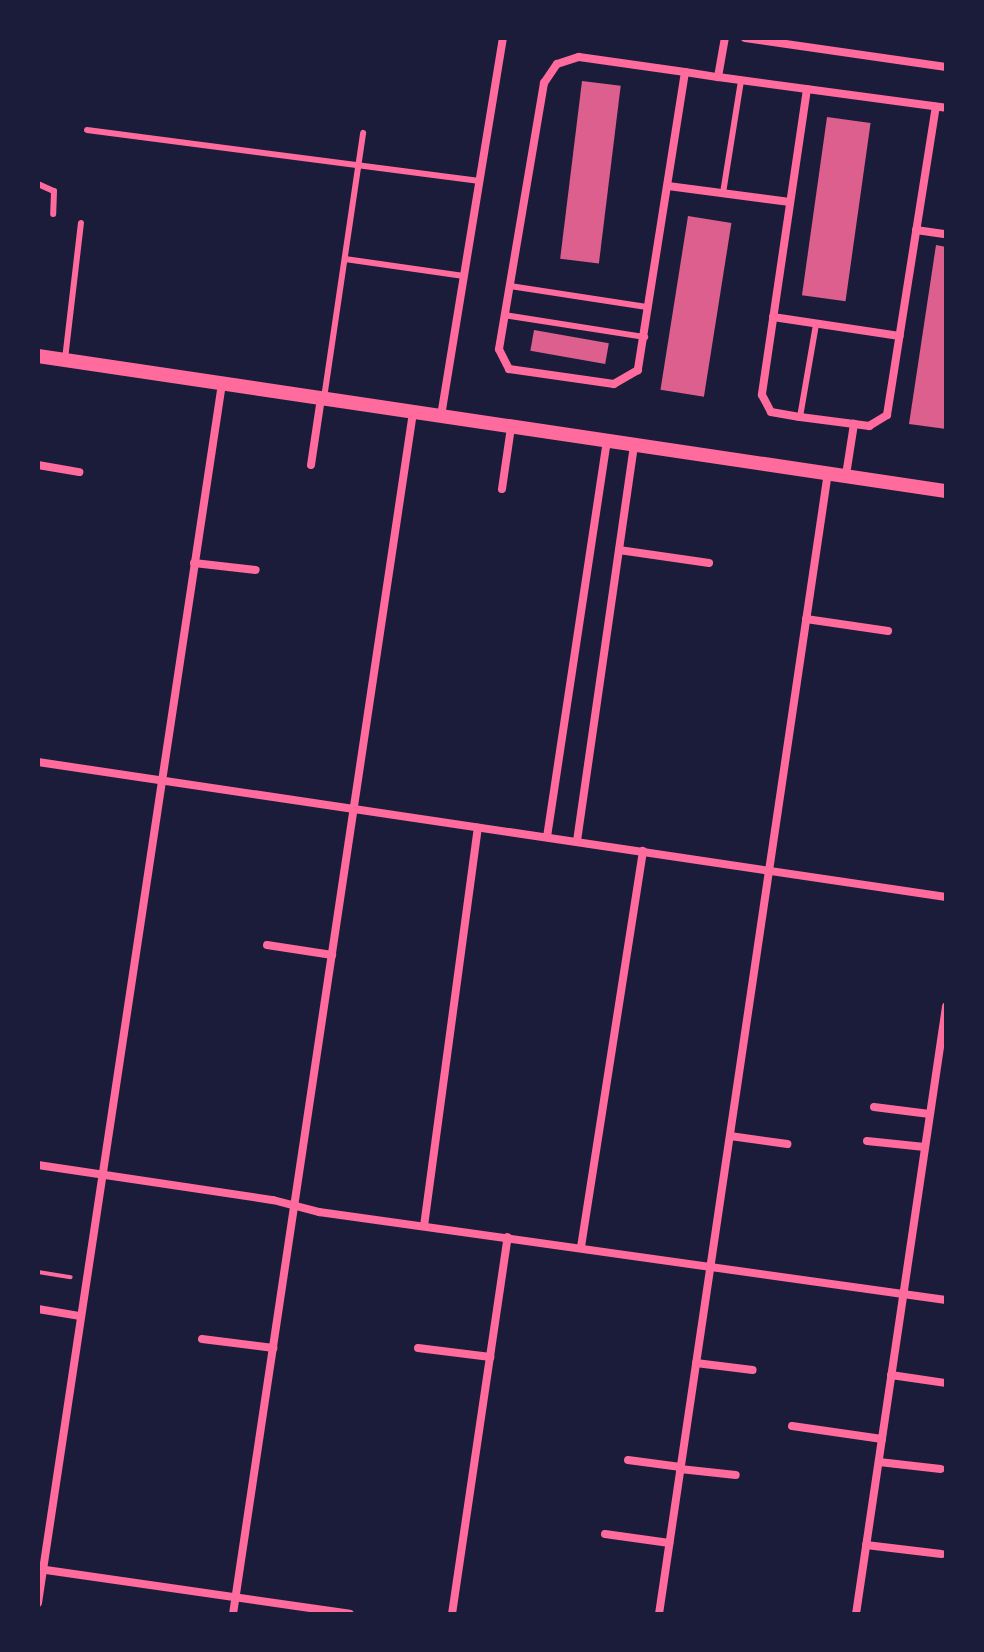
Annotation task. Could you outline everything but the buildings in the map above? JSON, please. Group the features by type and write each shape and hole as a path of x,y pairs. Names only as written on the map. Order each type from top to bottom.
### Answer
{"street":[{"path":"441,416 503,38"},
{"path":"718,77 725,38"},
{"path":"745,38 946,67"},
{"path":"685,72 638,370 621,383 514,370 498,354 544,83 551,69 579,57 946,108"},
{"path":"807,89 762,402 771,412 800,417 874,425 887,415 936,107"},
{"path":"668,186 790,202"},
{"path":"916,230 946,234"},
{"path":"773,317 900,336"},
{"path":"38,356 946,491"},
{"path":"38,1603 40,1569 222,383"},
{"path":"311,465 323,399"},
{"path":"233,1614 356,810 413,412"},
{"path":"846,475 854,424"},
{"path":"502,489 511,427"},
{"path":"547,837 607,441"},
{"path":"577,841 634,445"},
{"path":"38,465 79,472"},
{"path":"659,1614 828,472"},
{"path":"619,550 709,563"},
{"path":"194,563 256,570"},
{"path":"806,619 888,631"},
{"path":"38,762 946,897"},
{"path":"424,1226 478,828"},
{"path":"581,1247 643,851"},
{"path":"267,945 332,955"},
{"path":"856,1614 946,1007"},
{"path":"874,1107 930,1114"},
{"path":"730,1136 787,1144"},
{"path":"867,1141 925,1147"},
{"path":"38,1165 424,1226 946,1300"},
{"path":"452,1614 508,1237"},
{"path":"38,1309 80,1316"},
{"path":"202,1339 273,1348"},
{"path":"418,1348 490,1357"},
{"path":"696,1363 753,1370"},
{"path":"891,1375 946,1383"},
{"path":"792,1426 882,1439"},
{"path":"628,1460 736,1475"},
{"path":"879,1462 941,1469"},
{"path":"605,1534 669,1543"},
{"path":"866,1545 941,1554"},
{"path":"40,1569 350,1614"}],"lane":[{"path":"723,193 741,80"},
{"path":"87,130 480,181"},
{"path":"323,399 363,133"},
{"path":"38,184 54,191 53,214"},
{"path":"65,360 81,223"},
{"path":"345,259 464,276"},
{"path":"510,286 649,307"},
{"path":"504,315 645,337"},
{"path":"800,417 816,324"}],"path":[{"path":"38,1272 85,1279"}]}
